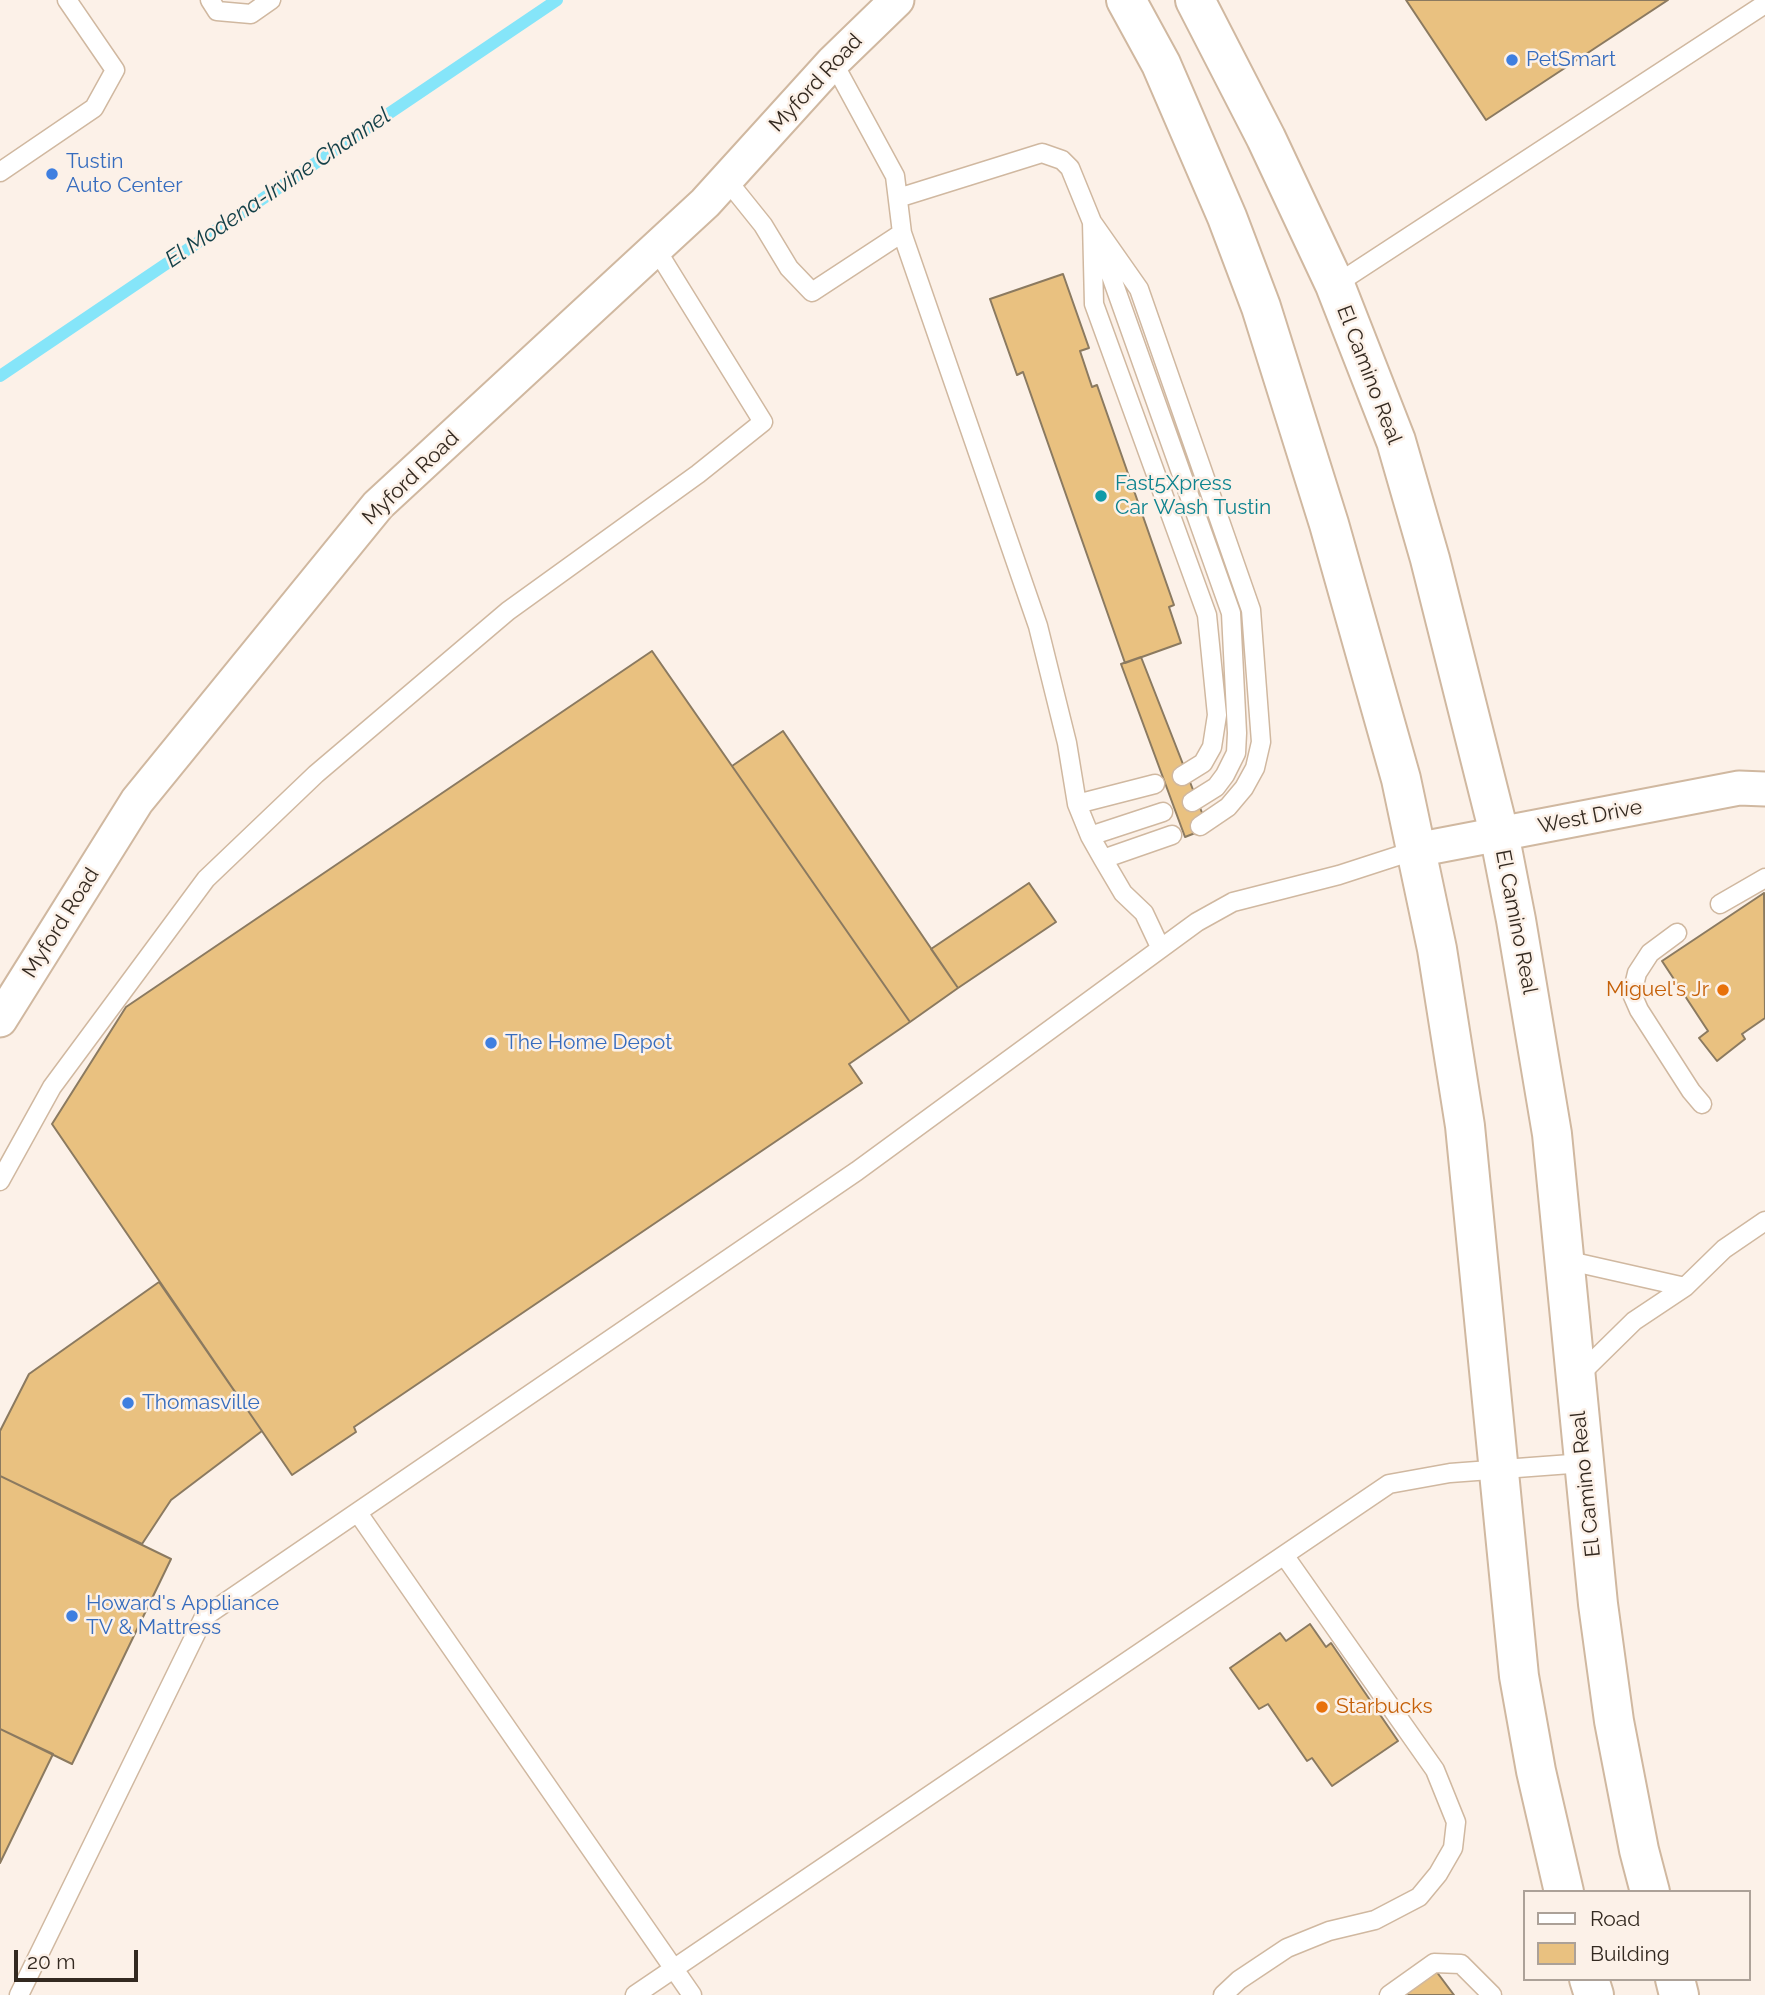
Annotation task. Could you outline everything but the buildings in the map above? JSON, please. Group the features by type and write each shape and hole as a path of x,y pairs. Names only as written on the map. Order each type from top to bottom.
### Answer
{"main road":[{"path":"1126,0 1166,76 1227,217 1261,307 1329,524 1401,779 1437,948 1465,1126 1519,1676 1536,1771 1564,1890"},
{"name":"El Camino Real","path":"1195,0 1266,138 1335,285 1395,441 1430,559 1499,833 1552,1134 1598,1604 1614,1721 1649,1890"}],"street":[{"name":"Myford Road","path":"0,1020 137,801 378,505 705,203 833,62 897,0"},
{"name":"West Drive","path":"1416,850 1739,788 1765,789"}],"lane":[{"path":"0,172 94,108 115,71 67,0"},
{"path":"210,0 217,11 251,14 271,0"},
{"path":"1335,285 1765,4"},
{"path":"833,62 895,176 902,233 1038,626 1067,743 1077,804 1103,859 1123,893 1144,913 1160,947"},
{"path":"898,198 1042,153 1062,160 1070,168 1092,222 1231,613 1236,753 1216,787 1192,802"},
{"path":"726,179 763,225 789,268 813,292 902,233"},
{"path":"1092,222 1094,304 1207,615 1217,715 1212,747 1203,763 1182,776"},
{"path":"1092,222 1139,289 1251,610 1261,742 1255,768 1244,788 1228,807 1200,826"},
{"path":"0,1181 52,1087 206,879 316,774 508,611 698,474 763,422 656,249"},
{"path":"1077,804 1155,784"},
{"path":"1090,836 1163,812"},
{"path":"1103,859 1172,835"},
{"path":"19,1995 204,1617 857,1171 1197,922 1233,902 1339,875 1416,850"},
{"path":"1720,904 1765,878"},
{"path":"1677,933 1650,953 1637,973 1632,994 1639,1010 1690,1091 1702,1104"},
{"path":"1576,1378 1634,1321 1685,1287 1724,1249 1765,1221"},
{"path":"1565,1261 1685,1287"},
{"path":"635,1995 1389,1484 1450,1473 1584,1463"},
{"path":"358,1513 692,1995"},
{"path":"1223,1995 1287,1948 1329,1931 1375,1920 1419,1897 1438,1874 1453,1848 1456,1822 1435,1770 1284,1555"},
{"path":"1389,1995 1434,1963 1461,1964 1492,1995"}],"waterway":[{"name":"El Modena-Irvine Channel","path":"0,376 557,0"}],"place":[{"name":"PetSmart","path":"1512,60"},
{"name":"Tustin Auto Center","path":"52,174"},
{"name":"Fast5Xpress Car Wash Tustin","path":"1101,496"},
{"name":"Miguel's Jr","path":"1723,990"},
{"name":"The Home Depot","path":"491,1043"},
{"name":"Thomasville","path":"128,1403"},
{"name":"Howard's Appliance TV & Mattress","path":"72,1616"},
{"name":"Starbucks","path":"1322,1707"}]}
